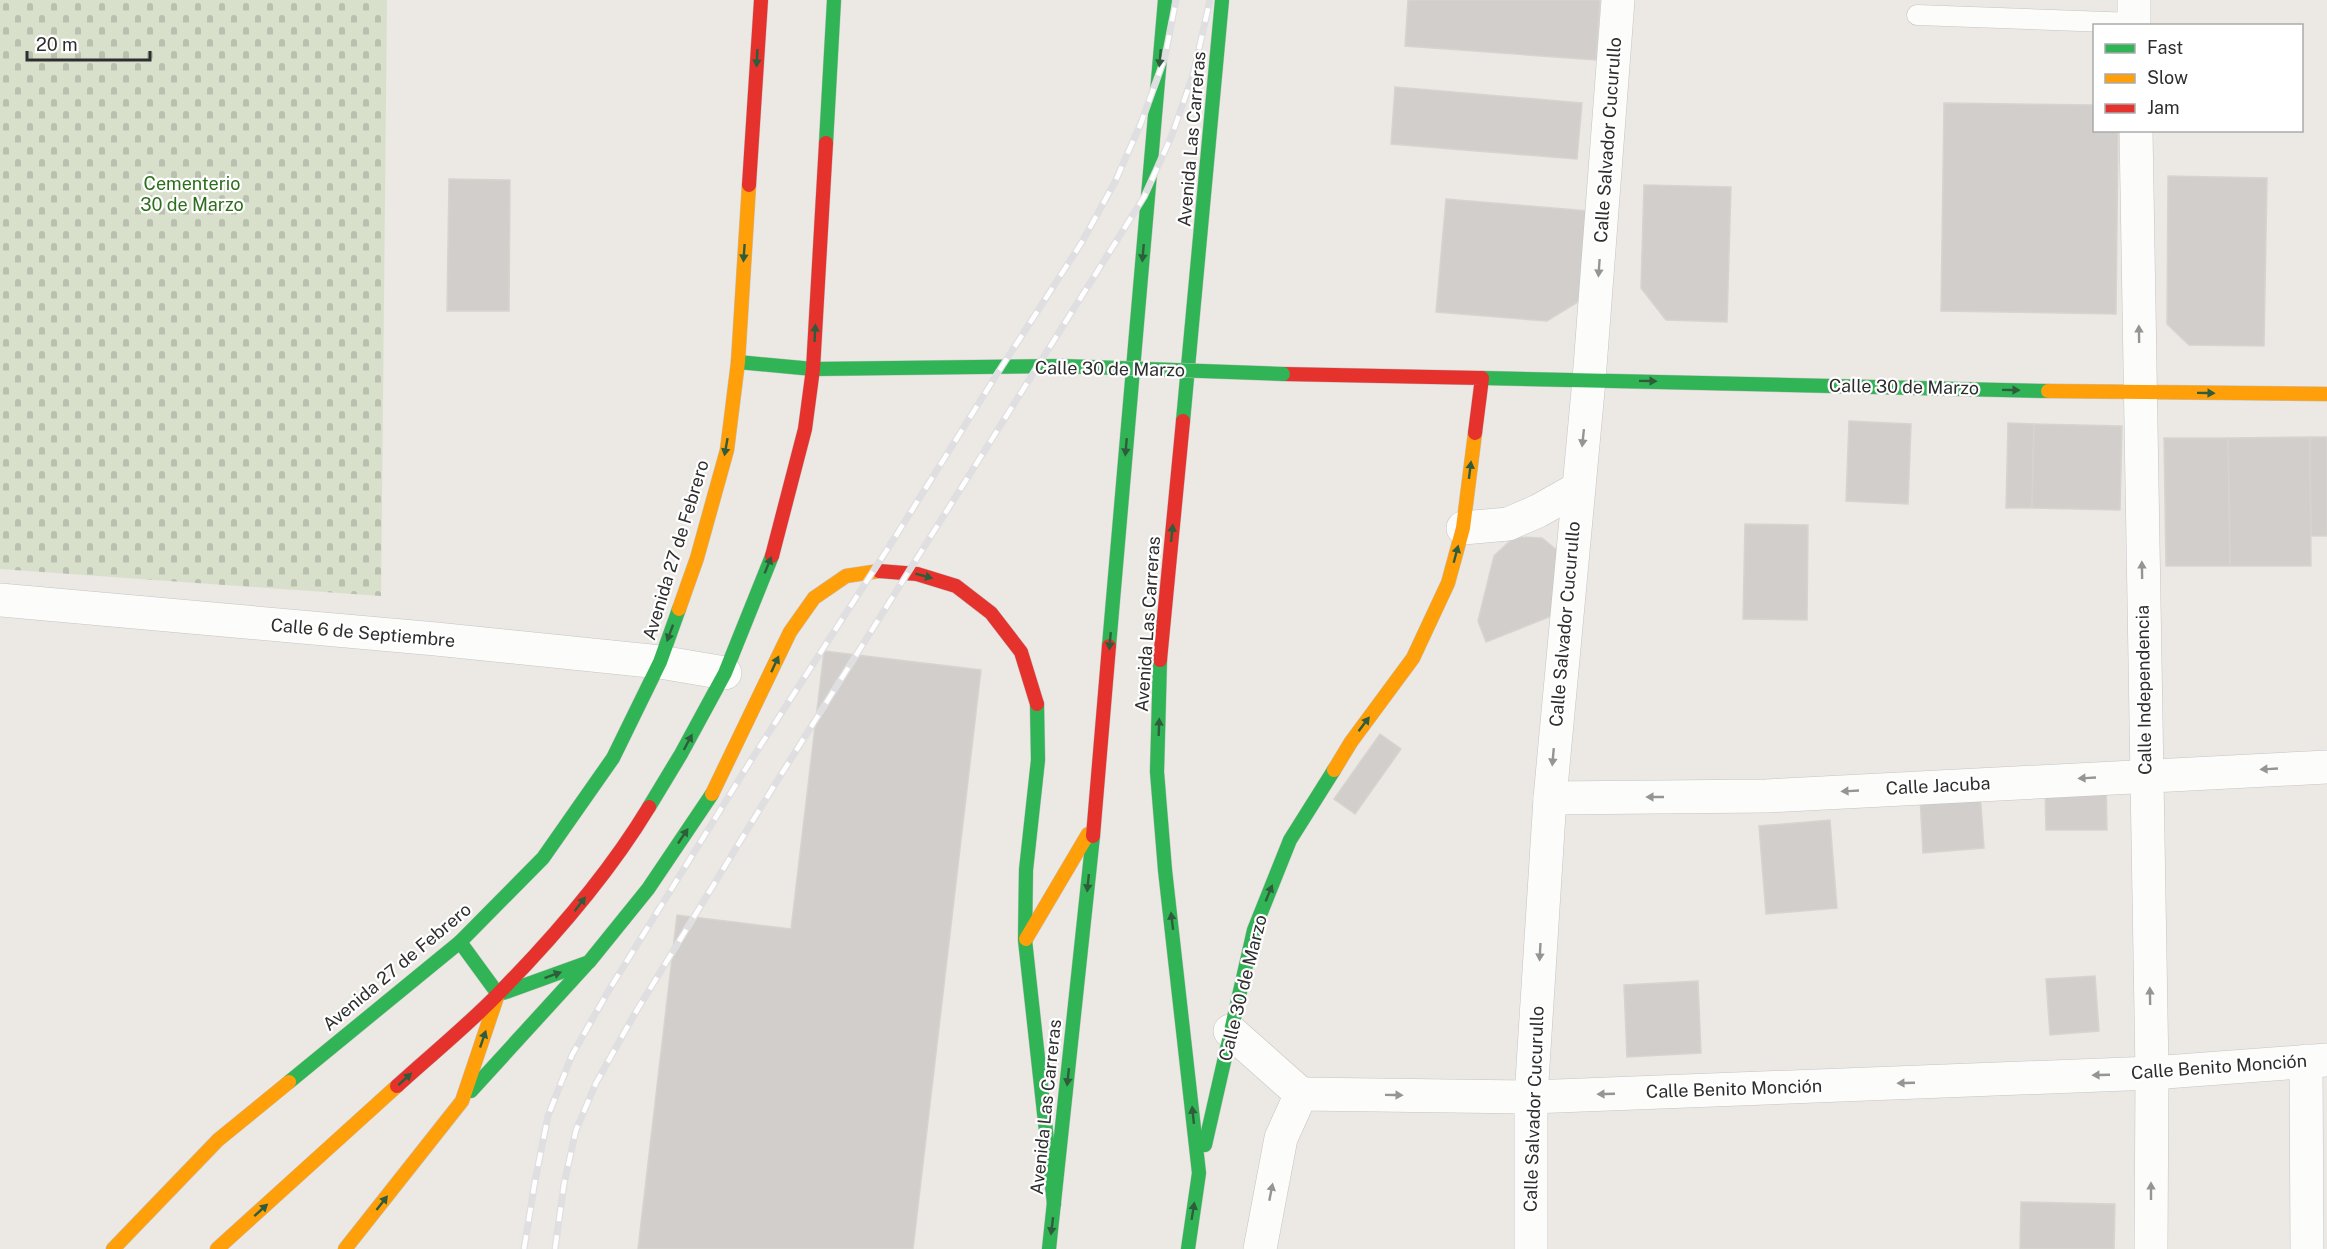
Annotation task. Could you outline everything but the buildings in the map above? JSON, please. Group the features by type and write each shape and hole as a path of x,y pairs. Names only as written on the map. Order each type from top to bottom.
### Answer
{"main road":[{"name":"Avenida 27 de Febrero","path":"113,1249 218,1140 460,942 543,858 613,758 660,662 697,558 727,450 738,362 761,0"},
{"path":"217,1249 498,994 573,913 637,827 681,754 725,673 772,555 805,429 813,369 834,0"},
{"name":"Avenida Las Carreras","path":"1049,1249 1094,824 1165,0"},
{"name":"Avenida Las Carreras","path":"1188,1249 1199,1173 1165,870 1157,772 1161,643 1222,0"},
{"name":"Calle 30 de Marzo","path":"738,362 813,369 1062,366 1283,374 2140,393 2327,394"},
{"name":"Calle 30 de Marzo","path":"1199,1173 1254,930 1290,840 1351,742 1413,658 1448,583 1463,528 1482,378"},
{"path":"345,1249 462,1101 589,962 648,889 711,794 790,632 814,598 846,576 883,570 917,574 956,586 991,613 1021,652 1037,700 1038,760 1026,870 1025,940 1054,1204"},
{"path":"1025,940 1094,824"},
{"path":"460,942 498,994"},
{"path":"498,994 589,962"},
{"path":"462,1101 498,994"}],"street":[{"name":"Calle Salvador Cucurullo","path":"1531,1249 1531,1097 1550,798 1577,489 1589,380 1618,0"},
{"name":"Calle Independencia","path":"2136,132 2145,775 2152,1073 2151,1249"},
{"path":"1463,528 1508,524 1538,511 1577,489"},
{"name":"Calle 6 de Septiembre","path":"0,600 660,662 725,673"},
{"name":"Calle Jacuba","path":"1550,798 1766,796 2327,767"},
{"path":"1230,1031 1301,1094 1281,1138 1260,1249"},
{"path":"2307,1249 2316,1061"},
{"name":"Calle Benito Monción","path":"1301,1094 1531,1097 2152,1073 2316,1061"}],"lane":[{"path":"1917,15 2134,16"}],"green space":[{"name":"Cementerio 30 de Marzo","path":"0,0 387,0 381,596 0,569"}],"railway":[{"path":"524,1249 548,1116 572,1055 609,990 753,757 1082,242 1115,182 1141,123 1165,57 1176,0"},
{"path":"555,1249 564,1184 576,1130 596,1083 634,1015 777,781 1144,197 1172,135 1193,75 1210,0"}],"traffic: fast":[{"path":"826,143 834,0"},
{"path":"1109,646 1165,0"},
{"path":"1183,421 1222,0"},
{"path":"738,362 813,369 1062,366"},
{"path":"1062,366 1283,374"},
{"path":"1482,378 2048,391"},
{"path":"649,807 725,673 772,556"},
{"path":"289,1082 460,942 543,858 613,758 660,662 679,609"},
{"path":"1160,660 1157,772 1165,870 1199,1173 1188,1249"},
{"path":"1037,704 1038,760 1026,870 1025,940 1054,1204"},
{"path":"1205,1145 1254,930 1290,840 1334,770"},
{"path":"503,993 589,962 648,889 712,794"},
{"path":"1049,1249 1093,836"},
{"path":"460,942 498,994"},
{"path":"471,1091 586,965"}],"traffic: slow":[{"path":"679,609 697,558 727,450 738,362 749,185"},
{"path":"2048,391 2327,394"},
{"path":"1334,770 1351,742 1413,658 1448,583 1463,528 1475,433"},
{"path":"712,794 790,632 814,598 846,576 879,571"},
{"path":"1026,939 1088,834"},
{"path":"345,1249 462,1101 497,997"},
{"path":"113,1249 218,1140 289,1082"},
{"path":"217,1249 397,1086"}],"traffic: jam":[{"path":"749,185 761,0"},
{"path":"772,556 805,429 813,369 826,143"},
{"path":"1283,374 1482,378 1475,433"},
{"path":"1160,660 1183,421"},
{"path":"879,571 917,574 956,586 991,613 1021,652 1037,704"},
{"path":"1093,836 1109,646"},
{"path":"397,1086 474,1017 540,950 598,881 649,807"}]}
